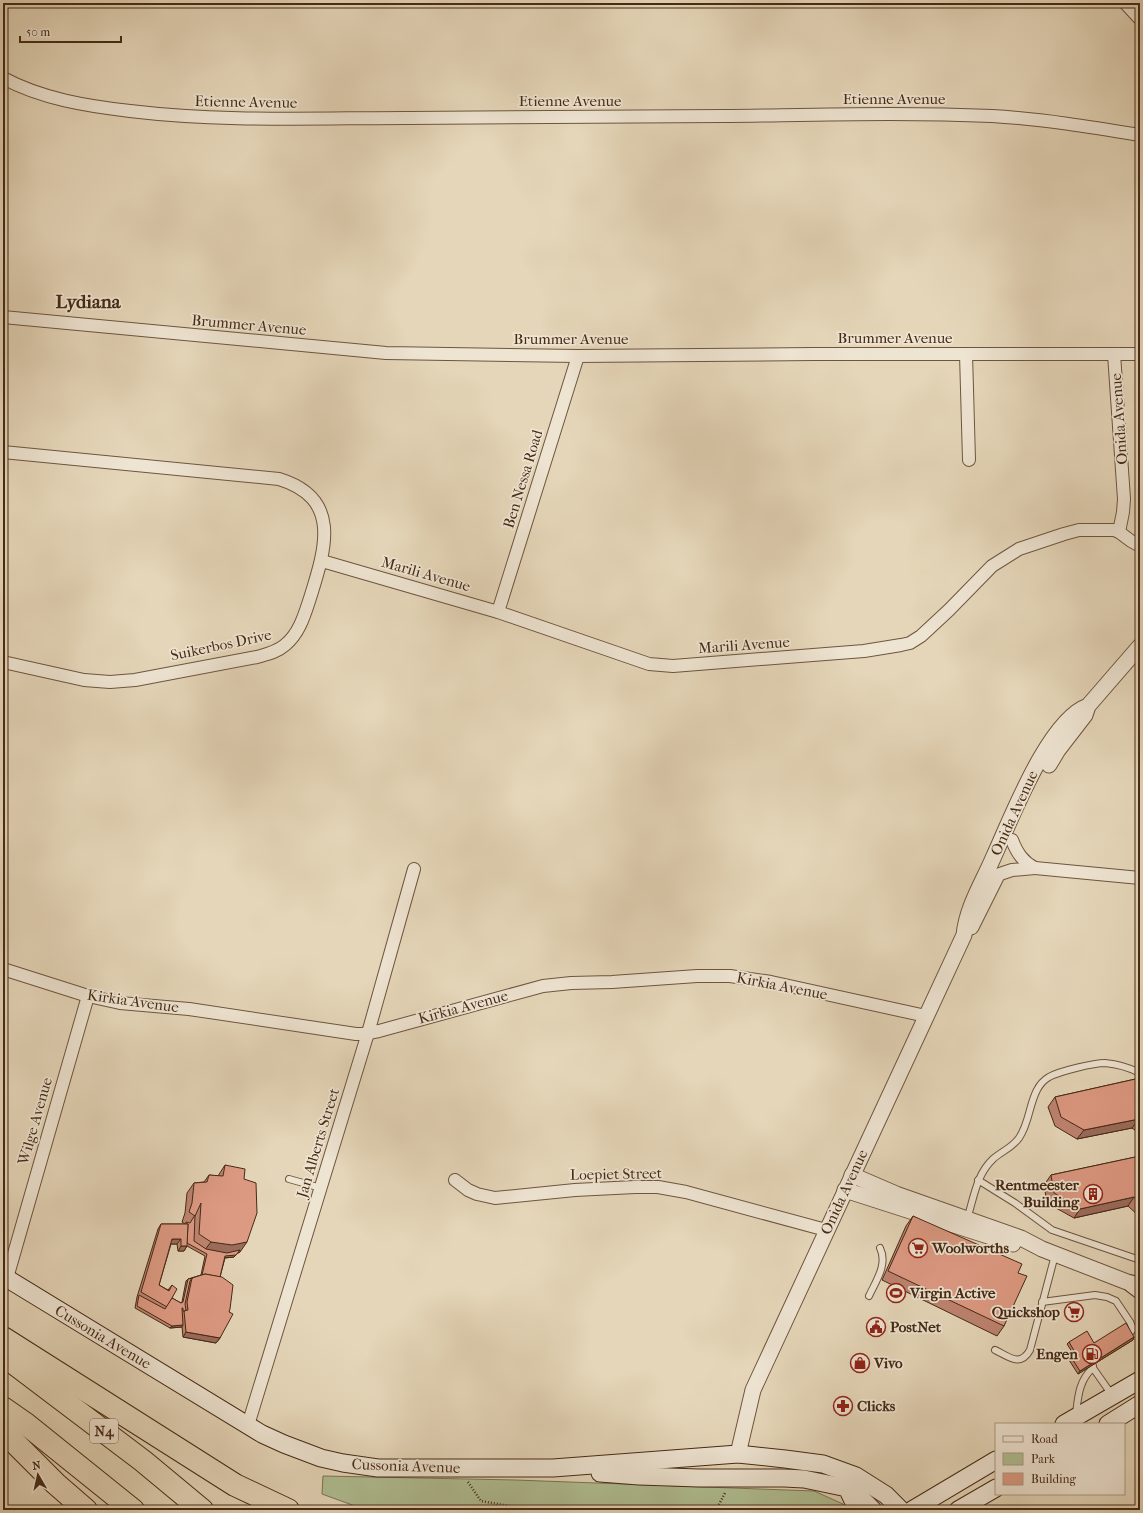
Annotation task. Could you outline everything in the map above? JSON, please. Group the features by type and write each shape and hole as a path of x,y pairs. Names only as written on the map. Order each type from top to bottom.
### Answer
{"highway":[{"path":"3,1338 235,1485 288,1510"},
{"name":"N4","path":"3,1355 143,1461 202,1510"},
{"path":"3,1408 26,1424 133,1510"},
{"path":"3,1431 56,1484 86,1510"}],"main road":[{"name":"Cussonia Avenue","path":"5,1277 248,1425 298,1450 343,1464 378,1468 553,1468 738,1454 811,1462 833,1467 856,1476 876,1487 893,1501 901,1510"},
{"path":"1070,1421 1140,1380"},
{"path":"1110,1423 1140,1404"},
{"path":"738,1454 757,1467 812,1474 834,1481 859,1496 873,1510"},
{"path":"912,1510 995,1461"},
{"path":"553,1468 639,1476 804,1479 847,1488"},
{"path":"847,1488 856,1510"},
{"path":"958,1510 995,1489"}],"street":[{"path":"1127,3 1140,17"},
{"name":"Etienne Avenue","path":"3,78 18,86 66,100 114,109 171,116 296,118 636,117 846,114 957,115 992,116 1047,121 1140,135"},
{"name":"Brummer Avenue","path":"3,317 386,353 578,356 1140,354"},
{"path":"966,354 969,460"},
{"name":"Onida Avenue","path":"1114,354 1124,498 1124,512 1119,532"},
{"name":"Ben Nessa Road","path":"498,612 578,356"},
{"name":"Suikerbos Drive","path":"3,452 263,478 287,482 302,490 315,502 320,510 325,531 322,561 303,620 284,647 272,653 135,680 110,682 84,680 3,662"},
{"name":"Marili Avenue","path":"322,561 498,612 656,665 681,666 864,651 901,645 921,636 992,566 1019,550 1072,532 1109,530 1119,532"},
{"path":"1119,532 1130,541 1140,546"},
{"name":"Onida Avenue","path":"738,1454 753,1390 964,935 974,923 1032,797 1058,750 1085,715 1088,706 1140,646"},
{"name":"Onida Avenue","path":"964,935 965,922 972,902 1019,800 1037,766 1055,736 1074,713 1088,706"},
{"path":"1012,840 1015,849 1022,859 1029,865 1036,868"},
{"path":"996,875 1012,870 1036,868 1140,878"},
{"name":"Jan Alberts Street","path":"248,1425 368,1033 414,869"},
{"name":"Kirkia Avenue","path":"3,969 88,996 120,1003 230,1014 349,1034 368,1033 543,986 715,975 748,978 926,1016"},
{"name":"Wilge Avenue","path":"5,1277 88,996"},
{"path":"852,1175 907,1204"},
{"name":"Loepiet Street","path":"455,1180 468,1190 477,1194 495,1198 575,1190 635,1187 670,1189 826,1230"},
{"path":"845,1190 907,1204 965,1224 1007,1243 1048,1251 1137,1287"}],"lane":[{"path":"965,1224 978,1180 990,1163 998,1155 1010,1148 1019,1138 1032,1099 1042,1082 1049,1077 1104,1063 1114,1064 1140,1073"},
{"path":"289,1179 321,1188"},
{"path":"978,1180 1015,1203 1052,1230 1140,1260"},
{"path":"869,1296 883,1264 884,1258 880,1248"},
{"path":"995,1350 1020,1360 1025,1357 1030,1350 1042,1302 1048,1251"},
{"path":"1042,1302 1095,1295 1107,1296 1116,1301 1130,1322 1133,1329 1129,1334"},
{"path":"1070,1421 1082,1380 1093,1366 1113,1396"}],"path":[{"path":"458,1467 481,1502 509,1506 513,1510"}],"green space":[{"path":"323,1476 515,1480 814,1491 843,1504 844,1510 366,1510 322,1494"}],"building":[{"name":"Rentmeester Building","path":"1140,1078 1140,1120 1084,1130 1061,1117 1055,1097"},
{"name":"Rentmeester Building","path":"1140,1156 1140,1201 1134,1197 1080,1209 1054,1193 1051,1175"},
{"path":"225,1165 245,1169 244,1179 256,1183 257,1213 247,1242 232,1245 211,1242 199,1234 201,1203 195,1216 189,1212 192,1203 194,1183 207,1182 209,1175 223,1176"},
{"path":"195,1215 194,1241 206,1249 227,1253 240,1250 236,1255 225,1256 220,1277 205,1274 202,1275 207,1254 187,1243 188,1224 186,1224 186,1222 190,1223"},
{"path":"913,1216 1022,1264 1018,1273 1027,1276 1004,1326 888,1271"},
{"path":"161,1224 188,1224 187,1246 181,1246 181,1239 172,1239 159,1285 169,1291 172,1285 177,1289 167,1307 141,1292"},
{"path":"205,1274 222,1277 233,1285 229,1312 233,1314 220,1338 186,1332 184,1311 188,1310 187,1302 192,1278"},
{"path":"192,1278 185,1304 186,1310 183,1311 182,1308 183,1325 172,1326 137,1306 139,1295 165,1309 172,1298 181,1303 183,1302 188,1279"},
{"path":"1126,1323 1134,1337 1080,1371 1071,1357 1076,1354 1069,1342 1087,1331 1094,1343"}],"place":[{"name":"Rentmeester Building","path":"1093,1194"},
{"name":"Woolworths","path":"918,1248"},
{"name":"Virgin Active","path":"896,1293"},
{"name":"Quickshop","path":"1074,1312"},
{"name":"PostNet","path":"876,1327"},
{"name":"Engen","path":"1092,1354"},
{"name":"Vivo","path":"860,1363"},
{"name":"Clicks","path":"843,1406"}],"district":[{"name":"Lydiana","path":"88,301"}]}
